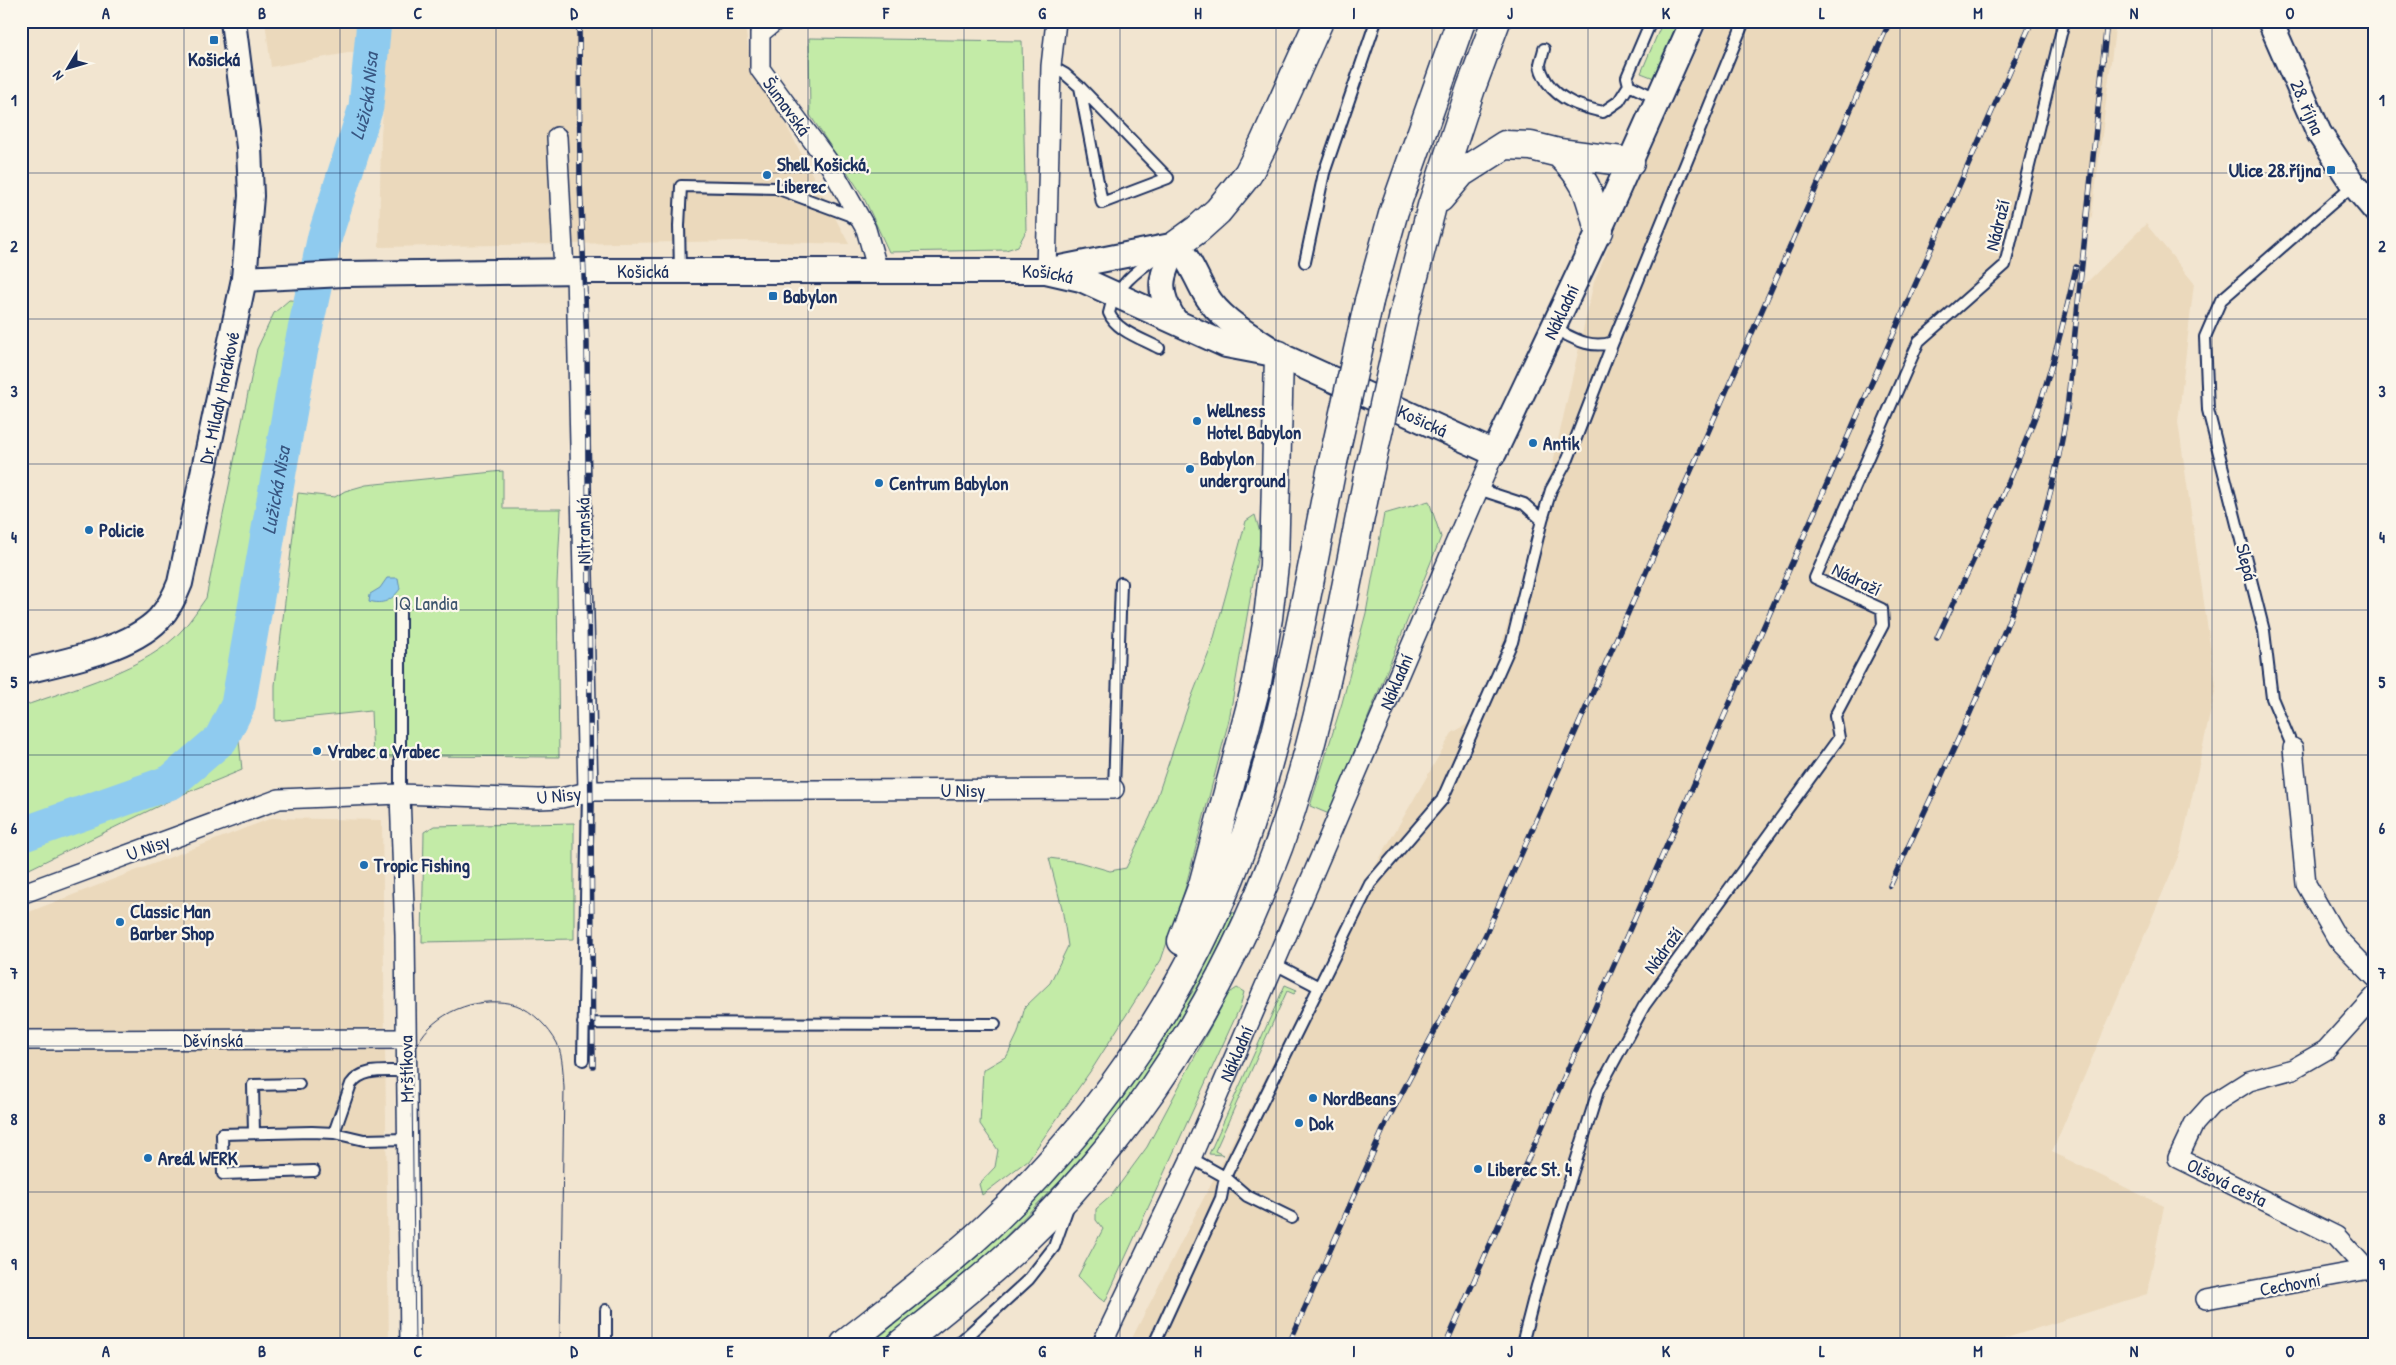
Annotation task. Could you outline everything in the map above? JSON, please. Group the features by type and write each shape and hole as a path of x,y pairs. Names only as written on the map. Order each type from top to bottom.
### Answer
{"highway":[{"path":"1176,244 1198,229 1218,211 1248,174 1264,143 1318,21"},
{"path":"1423,123 1445,21"},
{"path":"845,1344 933,1274 986,1228 1050,1162 1119,1078 1143,1042 1183,976 1226,888 1247,831 1288,686 1333,462 1369,301 1394,211 1423,123 1461,21"},
{"path":"901,1344 962,1296 1019,1245 1074,1187 1137,1112 1201,1012 1249,921 1273,862 1301,778 1317,719 1404,315 1432,206 1470,88 1496,21"},
{"path":"1432,206 1461,173 1505,145 1531,146 1559,153 1630,162"},
{"path":"1559,153 1576,170 1589,191 1599,231"},
{"path":"1119,1078 1183,940 1204,885 1256,682 1268,618 1274,565 1279,355"}],"street":[{"name":"Dr. Milady Horákové","path":"22,667 107,648 136,637 159,619 173,602 180,583 244,279 251,196 249,147 233,21"},
{"name":"Šumavská","path":"775,21 760,33 760,69 827,160 866,229 878,271"},
{"path":"1056,21 1050,66 1046,271 1176,244"},
{"name":"Nákladní","path":"1102,1344 1191,1158 1494,453 1599,231 1693,21"},
{"name":"28. října","path":"2270,21 2319,133 2353,184 2375,210"},
{"path":"557,137 570,271"},
{"path":"1174,321 1163,298 1162,285 1163,272 1176,244"},
{"path":"1176,244 1186,256 1206,296 1218,311 1279,355"},
{"name":"Košická","path":"244,279 344,274 570,271 1046,271 1081,279 1226,345 1279,355 1494,453"},
{"name":"Nitranská","path":"570,271 588,792"},
{"name":"Slepá","path":"2293,748 2306,884 2337,938 2375,977"},
{"name":"U Nisy","path":"21,894 279,798 400,794 539,799 561,798 588,792 1114,789"},
{"name":"Mrštíkova","path":"400,794 406,1039 410,1344"},
{"name":"Olšová cesta","path":"2371,1269 2336,1236 2178,1158 2194,1124 2211,1105 2248,1081 2293,1069 2326,1050 2375,996"},
{"name":"Děvínská","path":"21,1040 406,1039"},
{"name":"Cechovní","path":"2206,1299 2371,1269"}],"lane":[{"path":"1305,262 1324,172 1376,21"},
{"path":"1544,49 1540,66 1544,77 1554,91 1564,100 1588,109 1604,112 1619,101 1629,85 1627,77 1651,21"},
{"path":"1154,1344 1221,1198 1225,1177 1370,884 1442,800 1512,642 1551,490 1568,459 1613,342 1744,21"},
{"name":"Nádraží","path":"1522,1344 1537,1286 1598,1091 1644,1006 1839,738 1835,716 1883,625 1882,610 1815,578 1919,341 2005,265 2064,21"},
{"path":"1050,66 1065,74 1080,86 1168,178 1102,203 1080,86"},
{"path":"1629,85 1658,99"},
{"name":"Slepá","path":"2293,748 2272,698 2264,631 2208,410 2205,337 2221,300 2353,184"},
{"path":"680,271 679,226 682,186 776,188 849,215 866,229"},
{"path":"1159,348 1112,321 1110,307 1116,294 1143,266 1176,244"},
{"path":"1553,328 1588,346 1602,346 1613,342"},
{"path":"1478,489 1524,504 1542,520"},
{"path":"1114,789 1120,583"},
{"path":"400,610 400,794"},
{"path":"583,1060 588,792"},
{"path":"1275,964 1319,987"},
{"path":"583,1023 995,1024"},
{"path":"334,1133 345,1106 351,1084 356,1078 363,1073 406,1071"},
{"path":"254,1133 253,1085 299,1084"},
{"path":"314,1171 223,1174 222,1134 334,1133 364,1140 407,1139"},
{"path":"1191,1158 1225,1177 1248,1196 1292,1218"},
{"path":"958,1344 1029,1280 1054,1247 1074,1187"},
{"path":"606,1310 606,1344"}],"shaded area":[{"path":"265,21 359,21 359,51 271,67"},
{"path":"391,21 744,21 753,76 776,106 849,244 742,241 379,247 381,134"},
{"path":"1709,21 2116,21 2092,215 2074,295 2146,224 2194,283 2178,422 2216,686 2180,852 2052,1152 2164,1206 2147,1294 1987,1344 1129,1344 1362,889 1452,733 1480,717 1544,502 1594,282 1626,204"},
{"path":"272,818 382,820 389,1344 21,1344 21,915"}],"green space":[{"path":"1663,21 1680,21 1654,78 1641,73"},
{"path":"809,38 1022,41 1026,231 1018,246 1006,250 889,252 863,196 810,115"},
{"path":"289,300 307,301 246,617 235,700 242,770 181,795 21,873 21,707 108,676 150,656 183,629 206,598 257,349 274,313"},
{"name":"IQ Landia","path":"503,471 503,509 561,509 557,584 559,757 418,756 373,759 371,711 275,721 275,685 298,493 335,497 345,491 366,485"},
{"path":"1429,501 1441,537 1329,814 1310,806 1342,703 1366,613 1384,514"},
{"path":"1255,515 1261,536 1229,720 1185,889 1161,960 1094,1066 1028,1160 982,1195 979,1184 995,1167 998,1150 980,1124 983,1070 1007,1056 1018,1033 1025,1007 1050,983 1068,946 1062,908 1049,858 1079,862 1110,871 1126,868 1151,815 1188,706 1212,645 1246,521"},
{"path":"574,823 574,939 422,942 424,832 434,826"},
{"path":"1230,912 1235,913 1200,989 1174,1034 1130,1099 1098,1138 1062,1179 997,1245 959,1279 878,1344 870,1344 978,1256 1032,1203 1122,1099 1193,991"},
{"path":"1285,985 1297,990 1294,994 1287,991 1215,1151 1223,1155 1209,1154"},
{"path":"1237,988 1244,992 1240,1007 1105,1302 1078,1276 1103,1229 1096,1220 1096,1209 1111,1196 1147,1147 1228,994"}],"water":[{"path":"387,578 398,578 400,589 386,601 369,601 370,594 380,588"}],"waterway":[{"name":"Lužická Nisa","path":"21,835 171,782 221,739 238,705 299,358 325,236 366,107 374,21"}],"tram line":[{"path":"415,1344 412,1086 414,1055 421,1038 439,1019 463,1007 476,1003 490,1002 516,1005 528,1011 550,1032 557,1043 560,1054 564,1088 560,1344"}],"railway":[{"path":"579,21 580,182 587,343 593,1066"},
{"path":"1289,1344 1386,1123 1485,936 1890,21"},
{"path":"1446,1344 2032,21"},
{"path":"1890,886 1970,713 1995,654 2039,534 2055,473 2067,410 2107,21"},
{"path":"1937,638 2001,501 2035,417 2058,343 2076,267"}],"place":[{"name":"Košická","path":"214,40"},
{"name":"Ulice 28.října","path":"2331,170"},
{"name":"Shell Košická, Liberec","path":"767,175"},
{"name":"Babylon","path":"773,296"},
{"name":"Wellness Hotel Babylon","path":"1197,421"},
{"name":"Antik","path":"1533,443"},
{"name":"Babylon underground","path":"1190,469"},
{"name":"Centrum Babylon","path":"879,483"},
{"name":"Policie","path":"89,530"},
{"name":"Vrabec a Vrabec","path":"317,751"},
{"name":"Tropic Fishing","path":"364,865"},
{"name":"Classic Man Barber Shop","path":"120,922"},
{"name":"NordBeans","path":"1313,1098"},
{"name":"Dok","path":"1299,1123"},
{"name":"Areál WERK","path":"148,1158"},
{"name":"Liberec St. 4","path":"1478,1169"}]}
